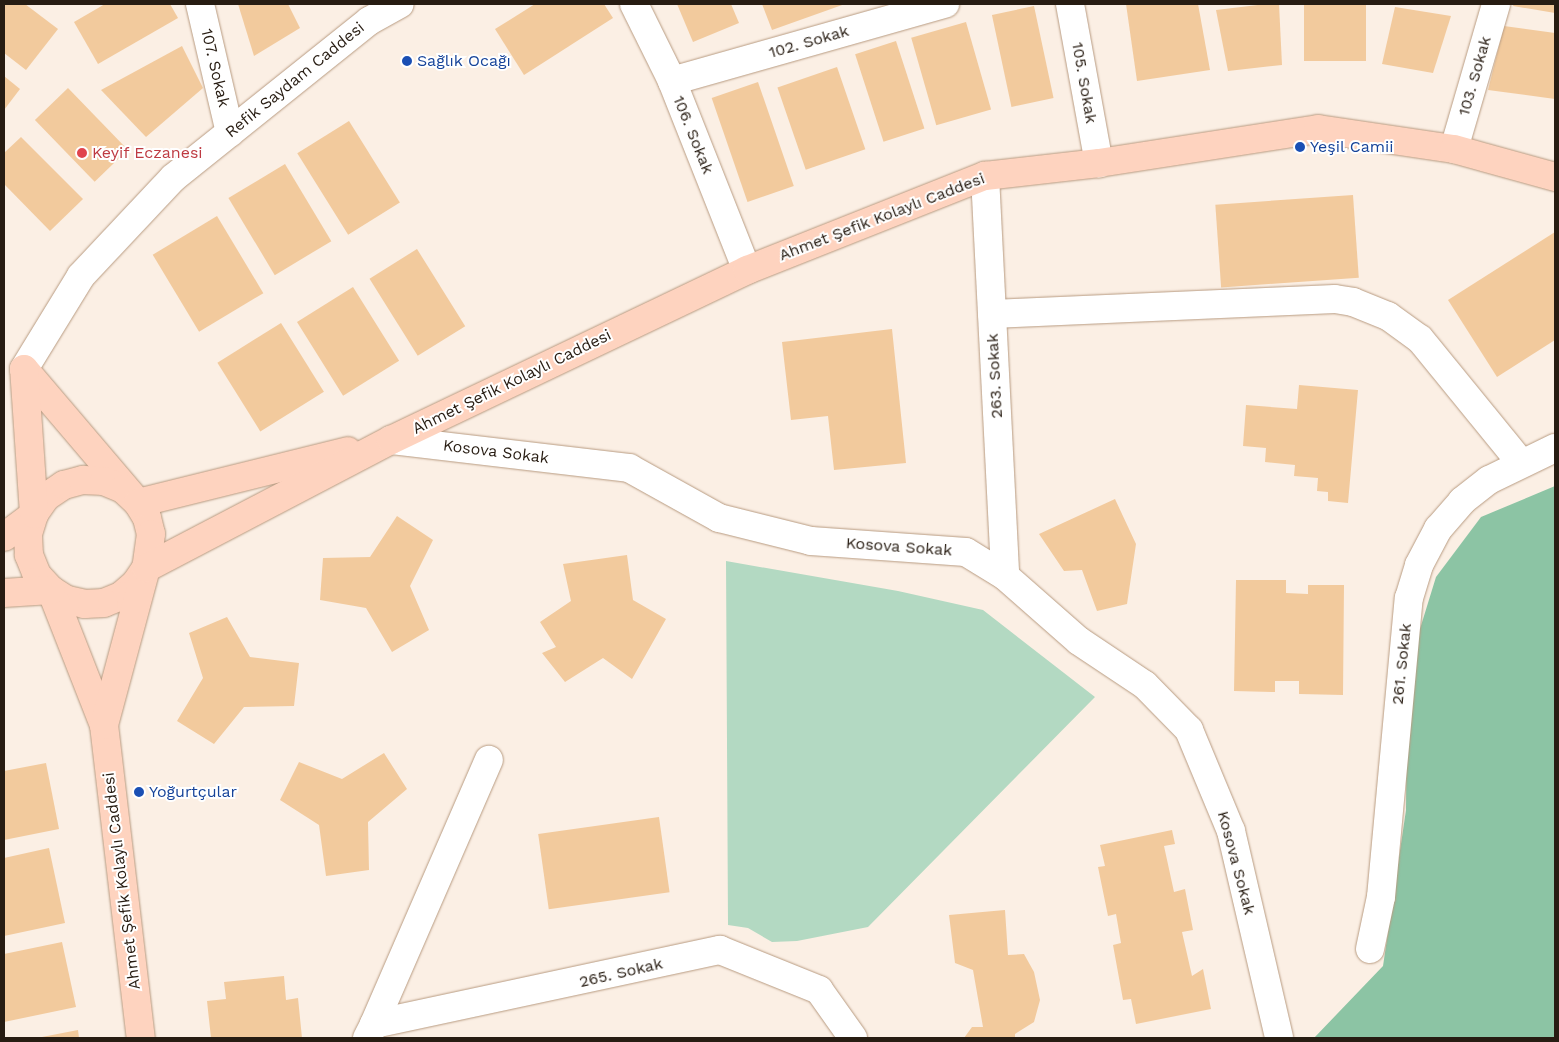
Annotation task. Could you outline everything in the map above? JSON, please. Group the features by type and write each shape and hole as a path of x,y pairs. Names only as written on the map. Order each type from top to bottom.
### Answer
{"main road":[{"name":"Ahmet Şefik Kolaylı Caddesi","path":"391,440 746,270 985,176 1099,163 1318,129 1454,149 1555,176"},
{"path":"24,370 138,503 147,518 151,534 146,568 104,725"},
{"path":"24,370 34,514 28,534 29,555 37,575 51,590 67,600 85,604 104,602 121,596 136,583 146,568 391,440"},
{"path":"138,503 391,440"},
{"path":"4,537 34,514 46,497 64,485 83,480 104,481 123,489 138,503"},
{"path":"4,593 51,590"},
{"path":"51,590 104,725"},
{"name":"Ahmet Şefik Kolaylı Caddesi","path":"104,725 141,1038"}],"street":[{"name":"107. Sokak","path":"200,4 230,133"},
{"name":"Refik Saydam Caddesi","path":"24,370 81,276 173,178 369,21 400,4"},
{"name":"106. Sokak","path":"634,4 672,81 746,270"},
{"name":"102. Sokak","path":"672,81 945,4"},
{"name":"105. Sokak","path":"1070,4 1099,163"},
{"name":"103. Sokak","path":"1454,149 1496,4"},
{"name":"263. Sokak","path":"985,176 1005,576"},
{"path":"992,314 1335,299 1353,302 1388,316 1420,339 1521,463"},
{"name":"Kosova Sokak","path":"391,440 629,468 719,518 811,541 966,552 1005,576 1079,641 1145,685 1189,730 1231,831 1279,1038"},
{"name":"261. Sokak","path":"1370,949 1381,896 1409,598 1418,565 1438,529 1462,501 1489,480 1555,448"},
{"path":"370,1031 488,760"},
{"name":"265. Sokak","path":"370,1031 720,950 819,990 853,1038"}],"green space":[{"path":"1555,486 1555,1038 1314,1038 1383,966 1406,810 1407,671 1436,577 1481,517"},
{"path":"726,561 898,591 983,610 1095,697 868,927 797,941 772,942 748,928 728,925"}],"building":[{"path":"4,4 25,4 58,29 26,70 4,53"},
{"path":"105,4 170,4 178,18 98,64 74,22"},
{"path":"238,4 288,4 300,28 254,56"},
{"path":"535,4 604,4 613,18 524,75 495,29"},
{"path":"677,4 731,4 739,23 693,42"},
{"path":"762,4 845,4 772,30"},
{"path":"1126,4 1198,4 1210,70 1137,81"},
{"path":"1279,4 1282,65 1228,71 1216,10"},
{"path":"1514,4 1555,4 1555,13 1513,6"},
{"path":"1304,5 1366,5 1366,61 1304,61"},
{"path":"1034,6 1054,98 1011,107 992,15"},
{"path":"1395,7 1451,16 1433,73 1382,64"},
{"path":"966,22 991,109 936,125 911,38"},
{"path":"1504,26 1555,33 1555,99 1488,90"},
{"path":"896,41 924,128 884,142 855,54"},
{"path":"182,46 203,88 146,137 101,90"},
{"path":"837,67 865,149 806,170 777,88"},
{"path":"4,76 20,89 4,110"},
{"path":"758,82 794,186 747,202 712,98"},
{"path":"68,88 128,150 95,182 35,120"},
{"path":"349,121 400,202 348,235 297,153"},
{"path":"21,137 83,199 50,231 4,184 4,153"},
{"path":"285,164 331,241 275,275 228,198"},
{"path":"1353,195 1359,278 1221,287 1215,205"},
{"path":"217,216 263,293 199,332 153,255"},
{"path":"1555,232 1555,340 1497,377 1448,300"},
{"path":"417,249 465,326 418,356 370,279"},
{"path":"353,287 399,361 343,396 297,322"},
{"path":"281,323 324,392 260,431 217,363"},
{"path":"892,329 906,463 834,470 828,416 791,420 782,342"},
{"path":"1299,385 1358,390 1348,503 1328,501 1328,492 1317,491 1318,478 1294,476 1295,465 1265,462 1266,448 1243,446 1246,405 1297,409"},
{"path":"1115,499 1136,544 1127,604 1097,611 1082,570 1064,571 1039,534"},
{"path":"397,516 433,540 410,586 429,630 392,652 366,608 320,600 323,558 370,557"},
{"path":"627,555 633,600 666,619 632,679 603,658 565,682 542,653 556,647 540,622 571,601 563,564"},
{"path":"1236,580 1286,580 1286,593 1308,594 1308,585 1344,585 1343,695 1299,694 1299,681 1275,681 1275,692 1234,691"},
{"path":"227,617 250,657 299,663 294,706 244,707 214,744 177,721 203,678 189,633"},
{"path":"384,753 407,789 368,822 369,870 326,876 319,825 280,800 299,762 342,779"},
{"path":"46,763 59,829 4,840 4,771"},
{"path":"659,817 670,892 549,909 538,834"},
{"path":"1172,830 1175,844 1164,846 1174,892 1185,889 1193,930 1182,932 1192,976 1203,969 1211,1009 1136,1024 1131,999 1123,1000 1113,945 1121,943 1116,914 1108,916 1098,867 1105,866 1100,845"},
{"path":"49,848 65,923 4,936 4,858"},
{"path":"1005,910 1008,955 1024,954 1034,972 1040,1000 1034,1022 1015,1034 1015,1038 964,1038 972,1027 983,1027 973,970 955,963 949,915"},
{"path":"62,942 76,1007 4,1022 4,954"},
{"path":"284,976 286,1000 298,998 302,1038 211,1038 207,1001 226,999 224,982"},
{"path":"78,1030 79,1038 42,1038 42,1037"}],"place":[{"name":"Sağlık Ocağı","path":"407,61"},
{"name":"Yeşil Camii","path":"1300,147"},
{"name":"Keyif Eczanesi","path":"82,153"},
{"name":"Yoğurtçular","path":"139,792"}]}
